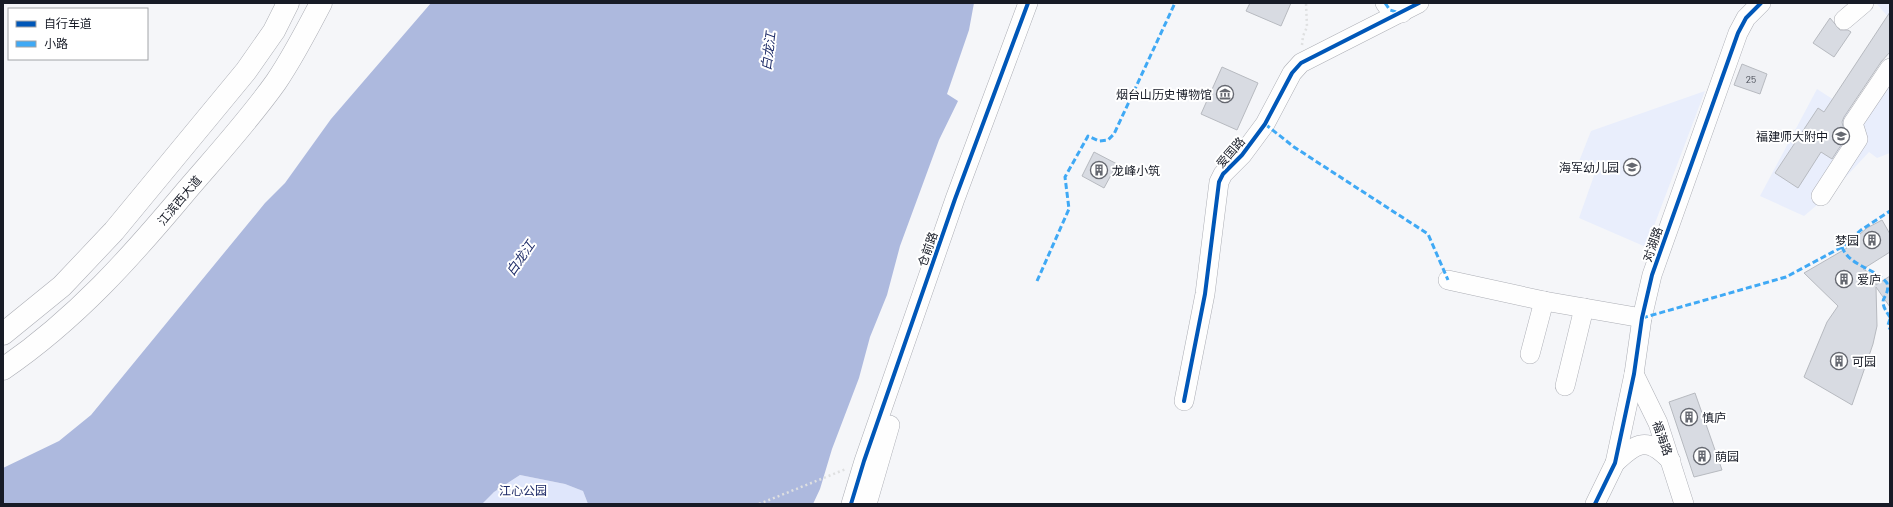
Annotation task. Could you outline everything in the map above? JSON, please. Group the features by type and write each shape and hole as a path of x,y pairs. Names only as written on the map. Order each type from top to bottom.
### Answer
{"main road":[{"path":"3,334 62,286 114,231 246,71 274,31 288,3"},
{"name":"江滨西大道","path":"3,369 40,342 77,311 111,277 151,233 264,98 295,52 321,3"}],"street":[{"name":"仓前路","path":"851,504 864,461 955,199 1028,3"},
{"name":"仓前路","path":"867,504 876,469 965,202 1037,3"},
{"path":"1385,3 1390,10 1402,13"},
{"name":"爱国路","path":"1184,401 1205,294 1219,182 1223,174 1242,155 1261,129 1276,106 1292,73 1304,61 1402,13 1419,3"},
{"name":"对湖路","path":"1595,504 1615,463 1634,374 1642,318 1652,275 1733,46 1746,18 1761,3"},
{"path":"1844,20 1864,3"},
{"path":"1821,196 1858,139 1854,123 1890,68"},
{"path":"1448,280 1544,301 1642,318"},
{"path":"1530,354 1544,301"},
{"path":"1565,386 1584,308"},
{"name":"福海路","path":"1634,374 1658,423 1684,504"},
{"path":"1615,463 1632,447 1644,443 1656,448 1671,460"}],"path":[{"path":"1304,61 1302,45 1303,36 1307,27 1306,3"},
{"path":"759,504 864,461"}],"shaded area":[{"path":"1876,3 1890,3 1890,19"},
{"name":"福建师大附中","path":"1890,84 1890,153 1877,158 1869,152 1829,195 1804,216 1760,196 1817,89 1865,120"},
{"name":"海军幼儿园","path":"1705,91 1646,247 1579,218 1596,170 1578,164 1591,131"}],"green space":[{"name":"江心公园","path":"520,475 565,484 583,491 588,504 482,504 494,492"}],"water":[{"name":"白龙江","path":"431,3 974,3 969,30 947,94 958,101 939,140 900,246 887,295 870,337 859,378 832,449 820,489 813,504 588,504 583,491 565,484 520,475 494,492 482,504 3,504 3,468 59,441 91,415 265,203 285,183 331,119"}],"building":[{"path":"1250,3 1291,3 1281,26 1246,11"},
{"path":"1890,12 1890,52 1881,62 1844,117 1842,122 1844,131 1839,139 1843,142 1832,159 1821,152 1798,188 1775,173 1818,108 1824,112"},
{"path":"1830,18 1840,30 1848,30 1851,32 1834,57 1813,43"},
{"path":"1742,64 1767,74 1760,94 1734,85"},
{"path":"1222,67 1258,83 1237,130 1201,114"},
{"name":"龙峰小筑","path":"1094,152 1117,164 1104,188 1082,176"},
{"path":"1882,220 1890,234 1890,252 1863,269 1876,277 1876,285 1890,276 1890,307 1876,287 1877,326 1873,344 1852,405 1804,377 1827,322 1838,306 1804,273 1847,248 1846,246 1867,228"},
{"path":"1695,393 1722,470 1694,477 1669,402"}],"marked path":[{"path":"1037,281 1069,209 1065,177 1088,136 1099,141 1108,140 1114,134 1175,3"},
{"path":"1385,3 1390,10 1400,13"},
{"path":"1265,124 1294,147 1428,234 1448,280"},
{"path":"1642,318 1786,277 1842,247 1861,230 1890,211"},
{"path":"1842,247 1850,259 1876,274 1887,283 1888,288 1883,305 1890,317"},
{"path":"1890,319 1888,325 1890,329"}],"cycle path":[{"path":"851,504 864,461 955,199 1028,3"},
{"path":"1184,401 1205,294 1219,182 1223,174 1242,155 1265,124 1292,73 1301,63 1419,3"},
{"path":"1595,504 1615,463 1634,374 1642,318 1652,275 1738,33 1746,18 1761,3"}],"place":[{"name":"烟台山历史博物馆","path":"1225,94"},
{"name":"福建师大附中","path":"1841,136"},
{"name":"海军幼儿园","path":"1632,167"},
{"name":"龙峰小筑","path":"1099,170"},
{"name":"梦园","path":"1872,240"},
{"name":"爱庐","path":"1844,279"},
{"name":"可园","path":"1839,361"},
{"name":"慎庐","path":"1689,417"},
{"name":"荫园","path":"1702,456"}]}
